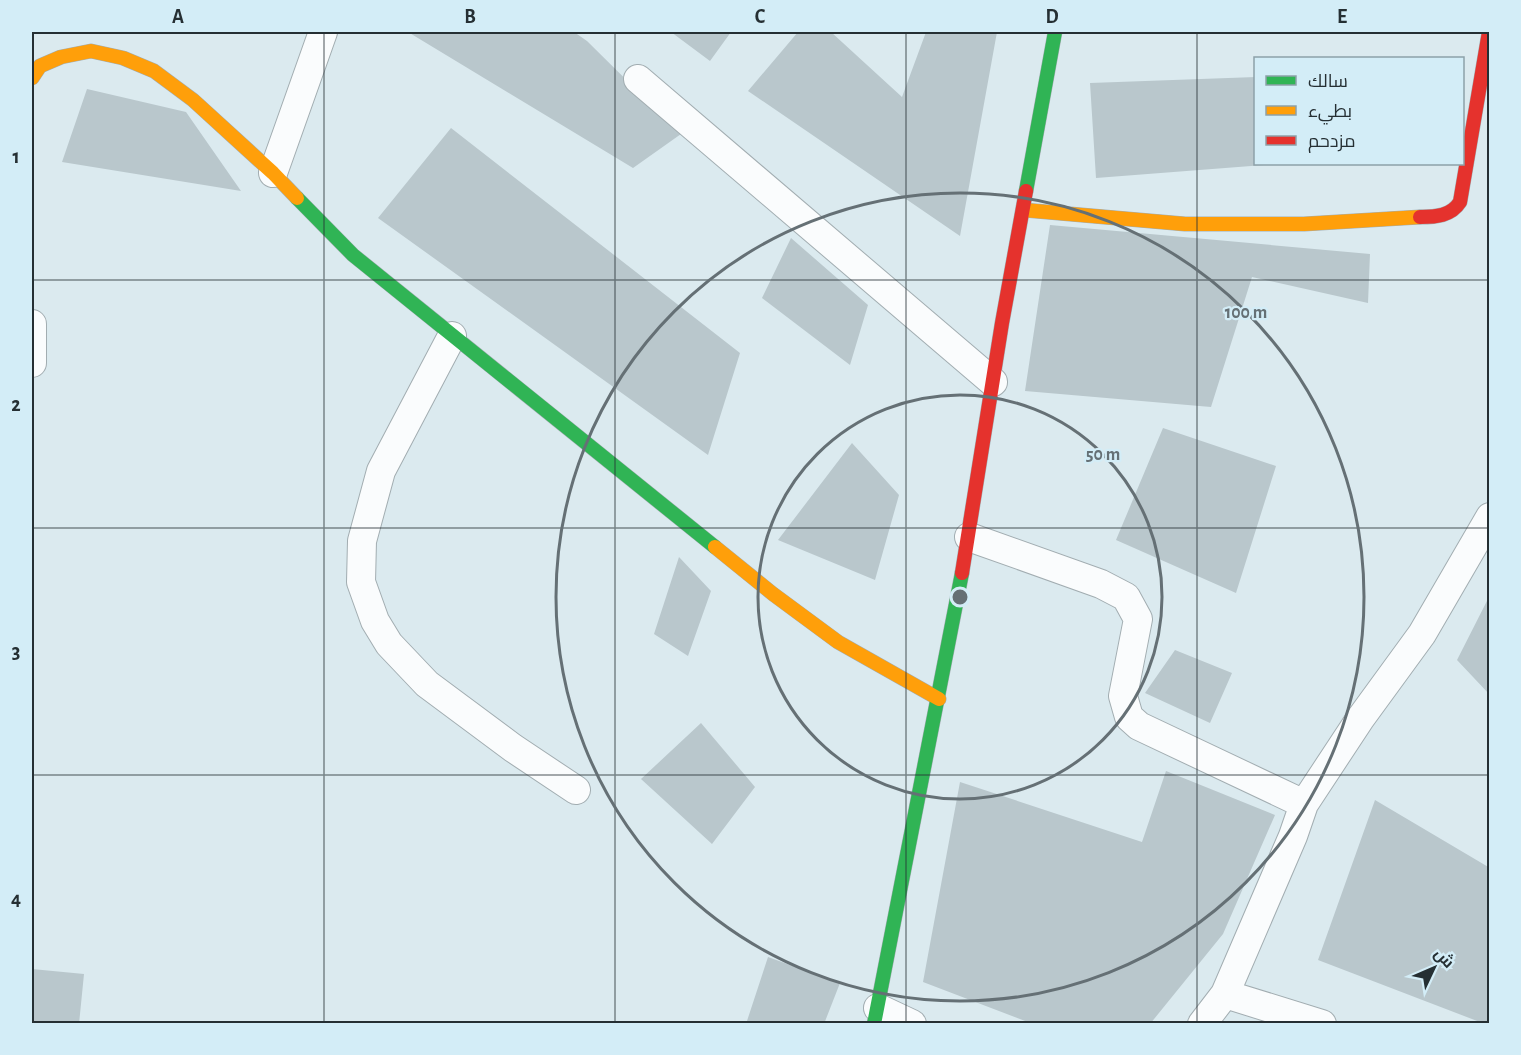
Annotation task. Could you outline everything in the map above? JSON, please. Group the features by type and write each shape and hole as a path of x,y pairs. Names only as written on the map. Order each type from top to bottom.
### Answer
{"street":[{"path":"273,173 323,32"},
{"path":"912,1023 876,1016 969,537 993,382 1055,32"},
{"path":"1024,210 1185,224 1304,224 1448,214 1457,208 1460,202 1489,32"},
{"path":"32,78 40,66 61,57 91,51 123,58 154,71 193,100 273,173 353,255 452,336 801,615 846,647 939,699"},
{"path":"638,79 993,382"},
{"path":"32,324 32,363"},
{"path":"452,336 381,471 362,541 361,582 375,621 389,644 428,684 513,748 576,790"},
{"path":"1202,1023 1226,994 1293,836 1304,804 1360,719 1422,634 1490,517"},
{"path":"969,537 1101,584 1126,597 1138,619 1123,696 1129,717 1139,726 1304,804"},
{"path":"1226,994 1322,1023"}],"building":[{"path":"408,32 574,32 587,41 681,134 633,168"},
{"path":"671,32 731,32 710,61"},
{"path":"798,32 831,32 902,97 926,32 997,32 960,236 748,91"},
{"path":"1254,77 1254,165 1264,165 1096,178 1090,83"},
{"path":"87,89 186,112 241,191 62,162"},
{"path":"451,128 740,353 708,455 378,218"},
{"path":"1050,225 1370,254 1368,303 1252,277 1211,407 1025,391"},
{"path":"791,238 868,305 850,365 762,298"},
{"path":"1163,428 1276,466 1236,593 1116,540"},
{"path":"852,443 899,495 875,580 778,540"},
{"path":"679,557 711,591 688,656 654,634"},
{"path":"1490,595 1490,695 1457,660"},
{"path":"1175,650 1232,673 1210,723 1145,693"},
{"path":"701,723 755,787 712,844 641,779"},
{"path":"1166,771 1275,815 1223,934 1150,1024 1033,1024 923,982 960,782 1142,842"},
{"path":"1375,800 1490,868 1490,1024 1318,960"},
{"path":"768,957 840,983 824,1024 746,1024"},
{"path":"32,969 84,974 79,1024 32,1024"}],"traffic: fast":[{"path":"1026,191 1055,32"},
{"path":"297,198 353,255 715,547"},
{"path":"874,1024 962,573"}],"traffic: slow":[{"path":"32,78 40,66 61,57 91,51 123,58 154,71 193,100 297,198"},
{"path":"1024,210 1185,224 1304,224 1420,217"},
{"path":"715,547 838,642 939,699"}],"traffic: jam":[{"path":"1420,217 1448,213 1460,202 1489,32"},
{"path":"962,573 1002,323 1026,191"}]}
